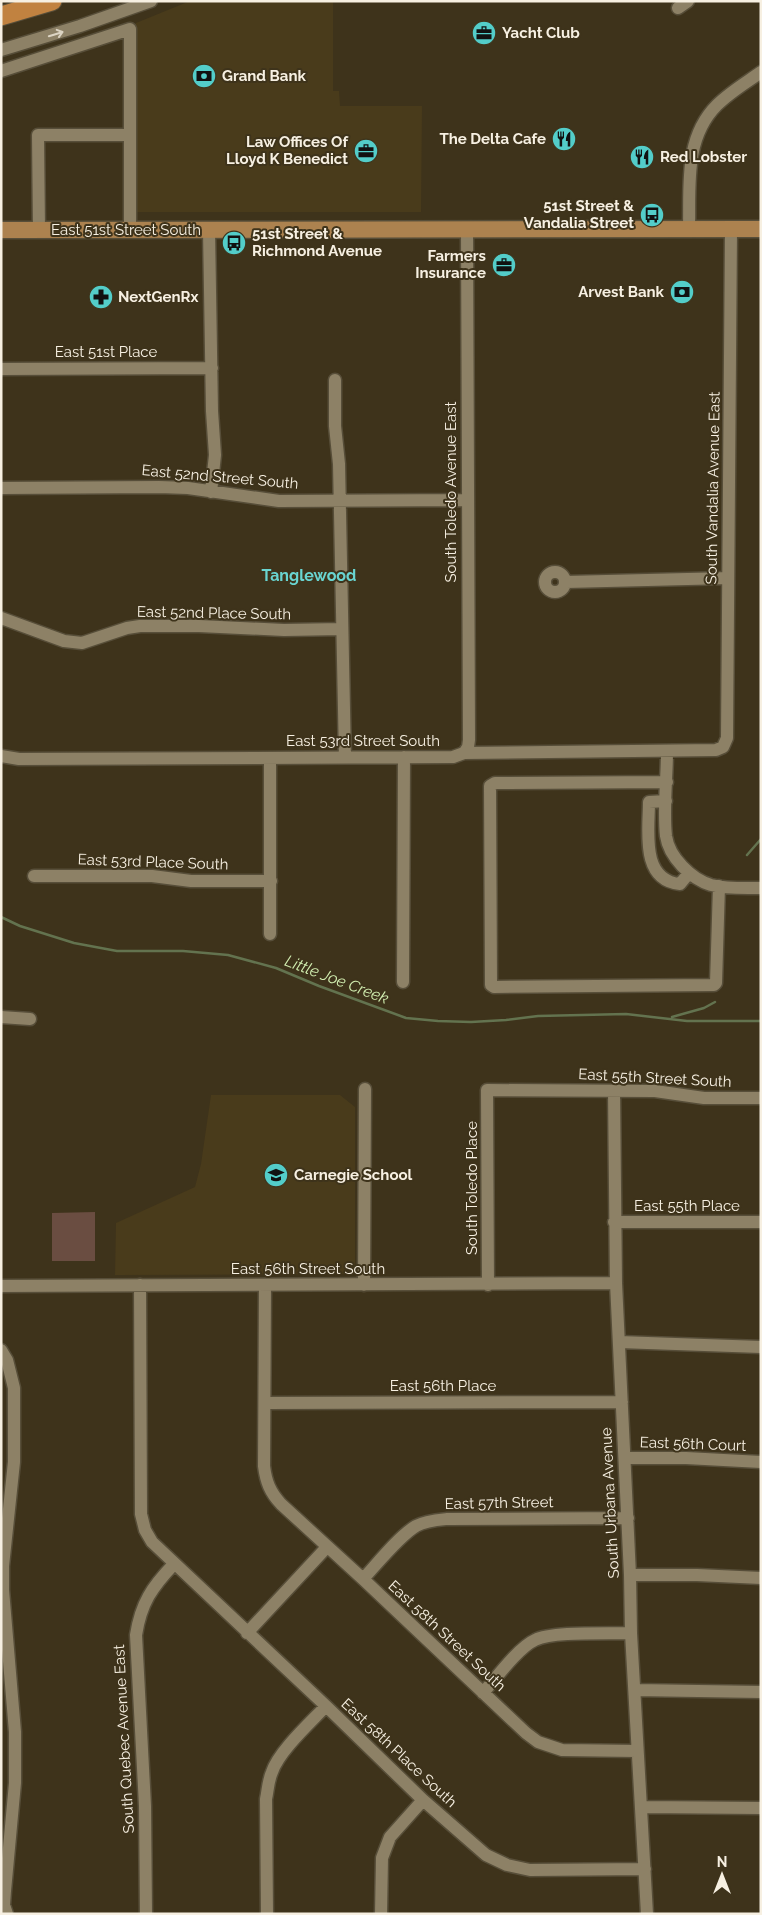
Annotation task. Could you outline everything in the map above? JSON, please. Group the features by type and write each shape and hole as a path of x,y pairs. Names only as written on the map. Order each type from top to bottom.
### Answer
{"highway":[{"path":"1,16 52,1"}],"main road":[{"name":"East 51st Street South","path":"1,230 761,228"}],"street":[{"path":"14,66 5,49 151,1"},
{"path":"1,71 130,29 130,230"},
{"path":"689,229 690,159 696,135 705,118 719,103 761,72"},
{"path":"39,230 38,135 129,135"},
{"name":"South Vandalia Avenue East","path":"723,746 727,738 731,228"},
{"name":"South Toledo Avenue East","path":"464,753 468,747 469,740 467,229"},
{"path":"209,230 212,411 215,454 211,492"},
{"name":"East 51st Place","path":"1,369 212,368"},
{"path":"335,380 335,426 340,500 345,758"},
{"name":"East 52nd Street South","path":"1,488 159,486 279,501 467,500"},
{"path":"566,582 728,578"},
{"name":"East 52nd Place South","path":"1,618 64,641 82,643 127,628 140,626 199,626 284,630 342,629"},
{"name":"East 53rd Street South","path":"1,756 19,759 453,758 464,753 716,750 723,746"},
{"path":"666,751 666,838 674,856 689,873 710,885 761,888"},
{"path":"270,758 270,934"},
{"path":"402,982 404,758"},
{"path":"667,782 495,782 490,786 491,986 714,985 717,976 719,886"},
{"path":"666,801 649,802 649,851 652,865 670,883 680,884 689,873"},
{"name":"East 53rd Place South","path":"34,876 152,876 191,881 271,881"},
{"path":"1,1017 30,1019"},
{"path":"364,1285 365,1088"},
{"name":"East 55th Street South","path":"488,1090 655,1091 704,1098 761,1098"},
{"name":"South Toledo Place","path":"488,1090 488,1285"},
{"name":"South Urbana Avenue","path":"614,1091 616,1284 628,1518 631,1634 647,1914"},
{"name":"East 55th Place","path":"614,1222 761,1222"},
{"name":"East 56th Street South","path":"1,1286 616,1284"},
{"path":"140,1285 141,1514 145,1530 152,1542 174,1564"},
{"path":"265,1286 265,1403"},
{"path":"619,1342 761,1347"},
{"path":"1,1350 14,1388 14,1462 3,1566 4,1629 15,1732 12,1832 4,1905 7,1914"},
{"name":"East 56th Place","path":"265,1403 622,1402"},
{"name":"East 58th Street South","path":"265,1403 264,1466 270,1492 526,1733 538,1742 550,1747 578,1751 638,1751"},
{"name":"East 56th Court","path":"625,1458 686,1458 761,1462"},
{"name":"East 57th Street","path":"363,1579 406,1534 416,1526 427,1522 447,1519 628,1518"},
{"path":"247,1633 327,1547"},
{"name":"East 58th Place South","path":"174,1564 326,1706 422,1800 486,1855 507,1865 530,1870 644,1869"},
{"name":"South Quebec Avenue East","path":"146,1914 145,1806 136,1635 138,1620 144,1602 155,1584 174,1564"},
{"path":"630,1575 698,1575 761,1578"},
{"path":"483,1692 533,1640 544,1636 631,1634"},
{"path":"635,1690 761,1692"},
{"path":"267,1914 266,1799 268,1784 272,1771 279,1760 326,1706"},
{"path":"382,1914 382,1858 390,1837 422,1800"},
{"path":"641,1807 761,1808"}],"shaded area":[{"path":"190,1 333,1 333,91 339,91 340,106 422,106 421,212 135,212 136,23"},
{"name":"Carnegie School","path":"211,1095 340,1095 355,1107 355,1274 115,1275 116,1223 195,1187 201,1164"},
{"path":"95,1212 95,1261 52,1261 52,1213"}],"waterway":[{"name":"Little Joe Creek","path":"747,855 761,839"},
{"name":"Little Joe Creek","path":"1,917 20,926 74,943 117,951 183,951 228,955 276,968 406,1018 471,1022 538,1016 626,1014 687,1021 761,1021"},
{"name":"Little Joe Creek","path":"672,1017 704,1008 715,1002"}],"place":[{"name":"Yacht Club","path":"484,33"},
{"name":"Grand Bank","path":"204,76"},
{"name":"The Delta Cafe","path":"564,139"},
{"name":"Law Offices Of Lloyd K Benedict","path":"366,151"},
{"name":"Red Lobster","path":"642,157"},
{"name":"51st Street & Vandalia Street","path":"652,215"},
{"name":"51st Street & Richmond Avenue","path":"234,243"},
{"name":"Farmers Insurance","path":"504,265"},
{"name":"Arvest Bank","path":"682,292"},
{"name":"NextGenRx","path":"101,297"},
{"name":"Carnegie School","path":"276,1175"}],"district":[{"name":"Tanglewood","path":"309,575"}]}
